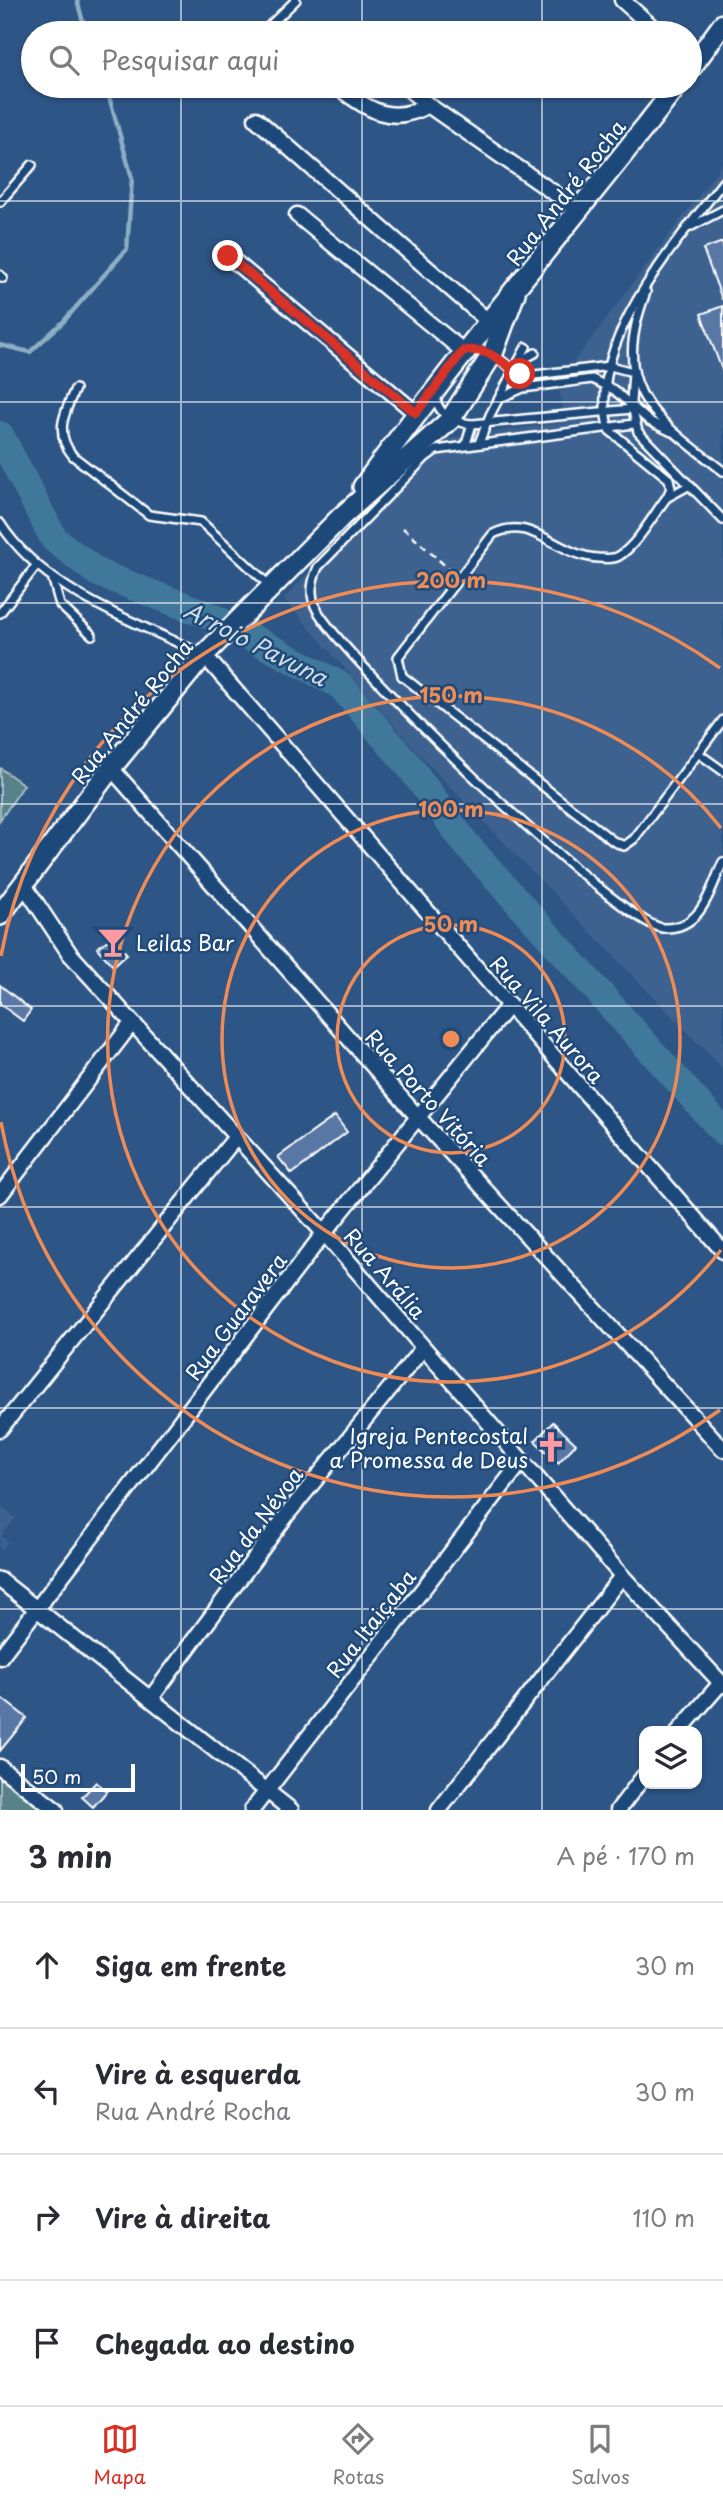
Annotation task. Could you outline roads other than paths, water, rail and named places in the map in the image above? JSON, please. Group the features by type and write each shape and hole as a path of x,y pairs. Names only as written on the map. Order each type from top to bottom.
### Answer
{"main road":[{"path":"702,50 723,24"},
{"name":"Rua André Rocha","path":"341,517 463,351 515,293 668,98"},
{"name":"Rua André Rocha","path":"0,915 111,768 207,653 341,517 450,420 494,353 515,293"}],"street":[{"path":"622,0 646,21"},
{"path":"353,98 389,114 412,114 428,105"},
{"path":"420,98 580,211"},
{"path":"256,119 489,322"},
{"path":"297,215 463,351"},
{"path":"228,256 416,413"},
{"name":"Rua Vila Aurora","path":"207,653 723,1251"},
{"name":"Rua Porto Vitória","path":"111,768 417,1116 723,1448"},
{"name":"Rua Arália","path":"24,885 70,954 324,1233 622,1576 722,1684"},
{"name":"Rua Guaravera","path":"0,1657 324,1233 509,1005"},
{"path":"0,1195 132,1023"},
{"path":"0,1429 236,1136"},
{"name":"Rua da Névoa","path":"151,1698 289,1512 423,1348"},
{"name":"Rua Itaiçaba","path":"252,1810 522,1461"},
{"path":"439,1810 622,1576"},
{"path":"0,1580 292,1810"},
{"path":"684,1726 722,1684"},
{"path":"0,1767 56,1810"},
{"path":"618,1810 639,1783"}],"lane":[{"path":"274,21 296,0"},
{"path":"0,202 32,165"},
{"path":"723,182 631,308 610,366 608,426 638,456 669,479 671,488 667,498 627,550 613,559 576,555 527,529 508,526 493,534 457,577 398,657 402,676 613,841 629,844 723,720"},
{"path":"689,227 723,210"},
{"path":"650,282 632,334 634,424 647,445 723,520"},
{"path":"479,443 514,370 522,360 526,347"},
{"path":"463,351 477,348 494,353 514,370 526,376 610,366 633,373 645,401 672,432 723,471"},
{"path":"522,360 535,354"},
{"path":"500,398 523,388 589,379 608,386 632,409 661,429 672,432"},
{"path":"75,390 63,417 61,429 65,446 74,456 149,515 194,520 206,526 272,589"},
{"path":"432,391 439,410 450,420 472,424 607,409 632,409"},
{"path":"466,444 472,424"},
{"path":"634,424 436,450 318,567 312,582 312,593 322,619 419,725 584,879 639,919 663,929 692,919 706,904 723,862"},
{"path":"667,498 690,485"},
{"path":"0,523 36,566 53,580 207,653"},
{"path":"0,613 36,566"},
{"path":"53,580 60,605 92,635"},
{"path":"698,753 723,771"}],"waterway":[{"path":"77,0 83,21"},
{"path":"0,345 30,352 63,322 127,249 132,178 109,98"},
{"name":"Arroio Pavuna","path":"0,435 54,539 98,573 213,617 340,685 410,767 466,844 723,1131"}],"place":[{"name":"Leilas Bar","path":"113,942"},
{"name":"Igreja Pentecostal a Promessa de Deus","path":"551,1447"}]}
